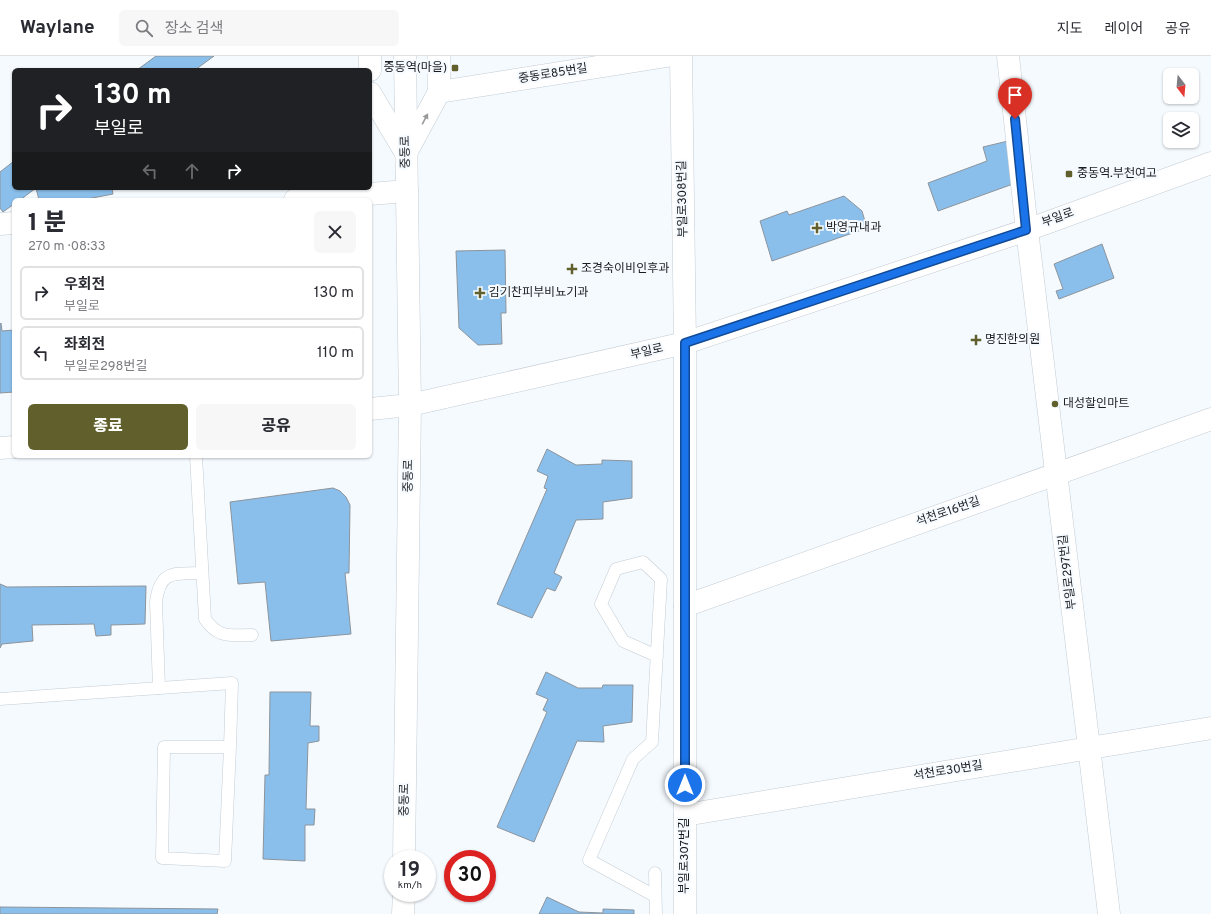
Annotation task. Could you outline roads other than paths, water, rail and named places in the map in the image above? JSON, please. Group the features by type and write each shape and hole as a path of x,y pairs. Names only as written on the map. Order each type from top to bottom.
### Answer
{"street":[{"path":"370,56 370,68"},
{"name":"중동로","path":"404,850 410,405 405,56"},
{"path":"406,153 439,92 439,56"},
{"name":"중동로85번길","path":"439,92 667,56"},
{"name":"부일로308번길","path":"681,56 685,343"},
{"name":"부일로297번길","path":"1008,56 1026,230 1109,914"},
{"path":"372,96 406,153"},
{"name":"부일로","path":"372,409 410,405 685,343 1026,230 1211,163"},
{"path":"319,198 407,191"},
{"path":"0,224 12,223"},
{"name":"부일로307번길","path":"685,343 685,914"},
{"name":"석천로16번길","path":"685,606 1211,419"},
{"path":"0,448 12,447"},
{"name":"석천로30번길","path":"685,815 1211,728"},
{"path":"403,914 404,902"}],"lane":[{"path":"196,458 205,619 212,628 223,635 252,635"},
{"path":"656,896 590,860 633,759 652,742 657,656 661,579 643,562 616,569 601,604 623,641 657,656"},
{"path":"159,688 156,602 157,590 163,579 173,574 202,573"},
{"path":"0,699 232,683 230,747 225,861 162,858 164,747 230,747"},
{"path":"655,873 656,914"}],"place":[{"name":"중동역(마을)","path":"455,68"},
{"name":"중동역.부천여고","path":"1069,174"},
{"name":"박영규내과","path":"817,228"},
{"name":"조경숙이비인후과","path":"572,269"},
{"name":"김기찬피부비뇨기과","path":"480,293"},
{"name":"명진한의원","path":"976,340"},
{"name":"대성할인마트","path":"1055,404"}]}
